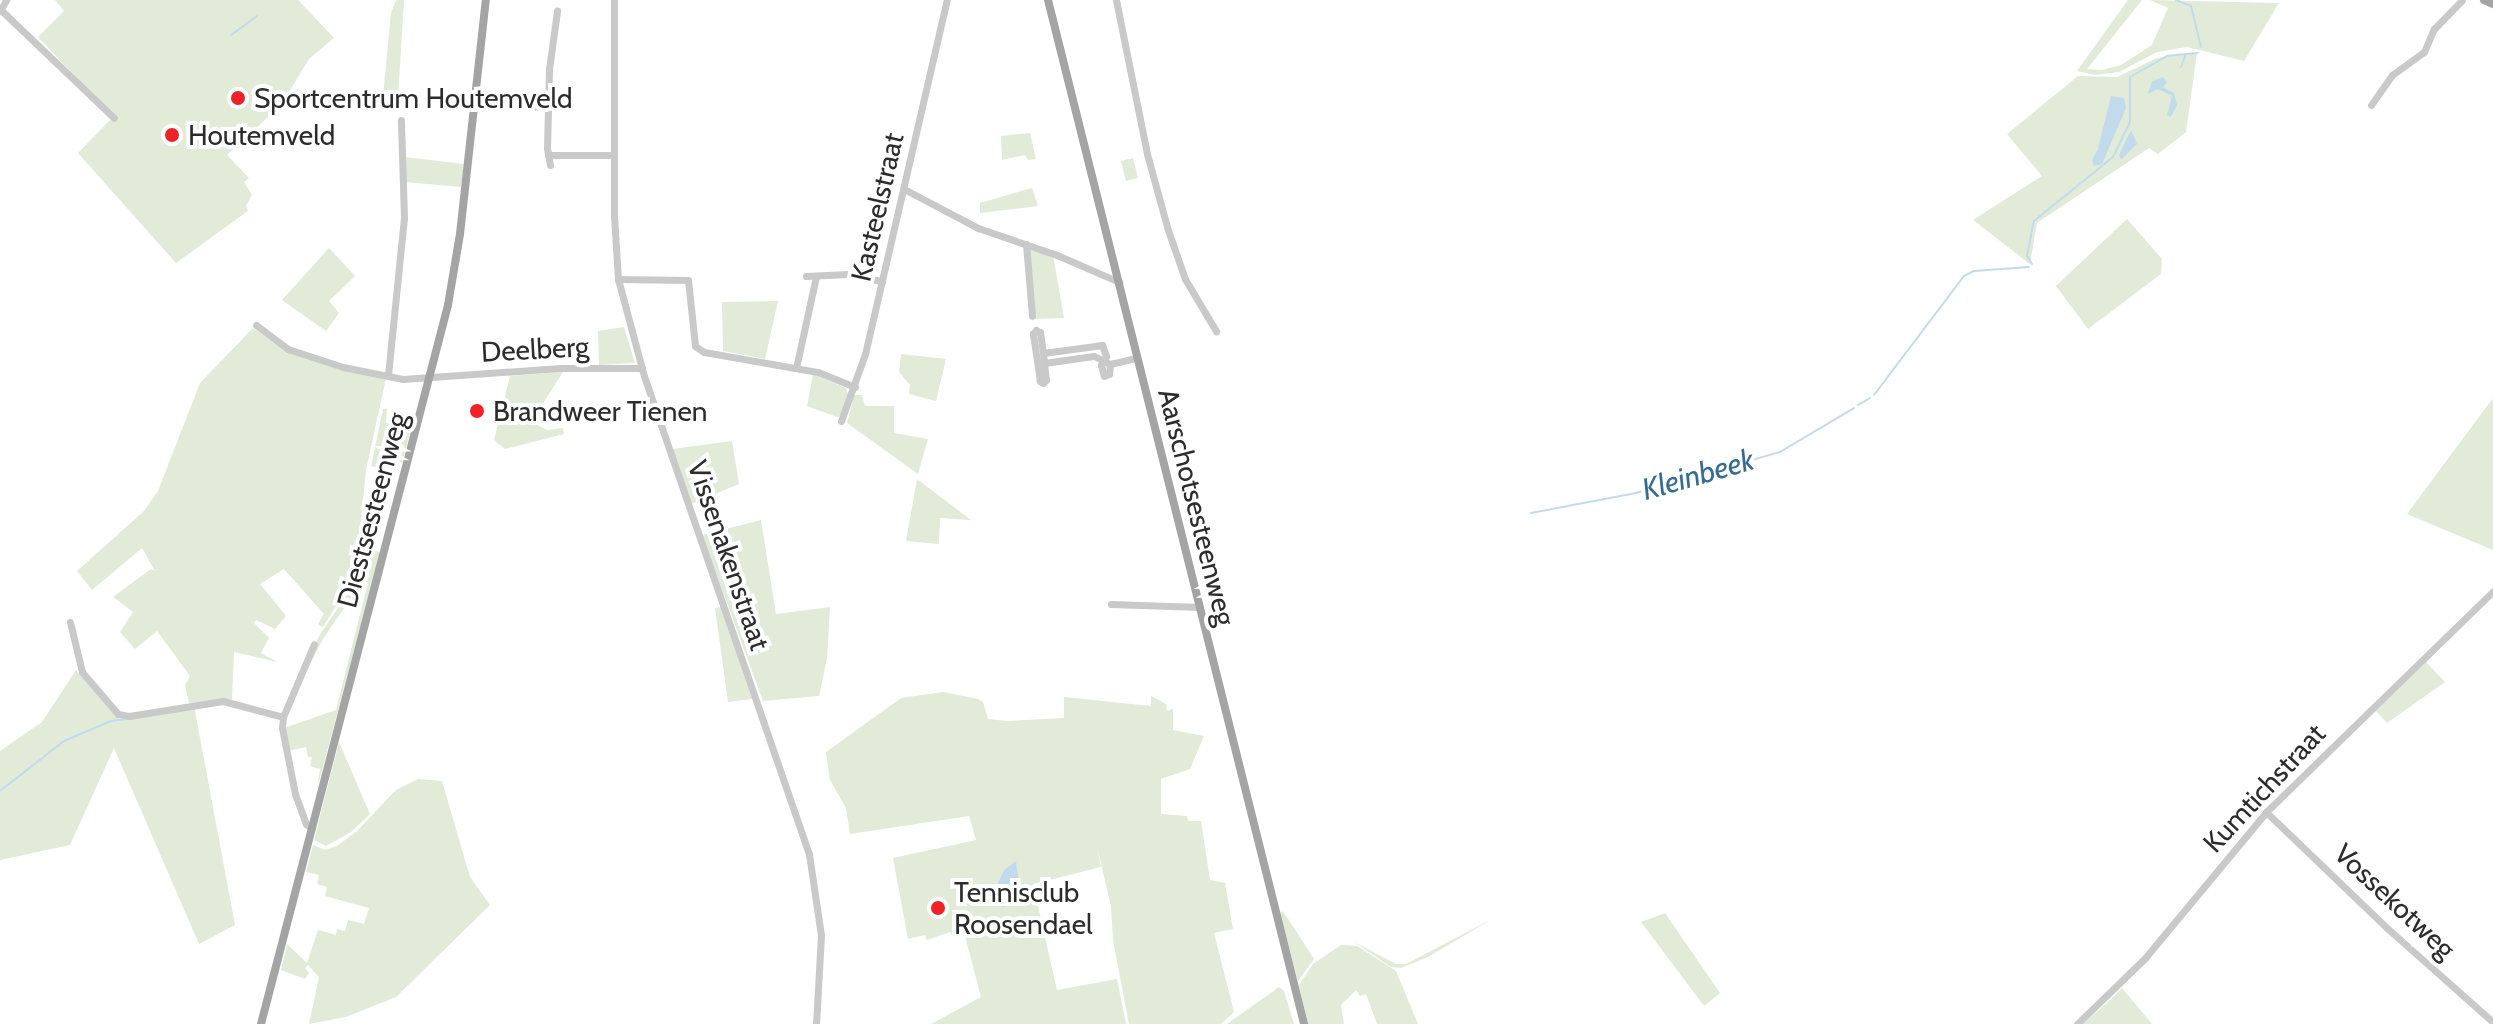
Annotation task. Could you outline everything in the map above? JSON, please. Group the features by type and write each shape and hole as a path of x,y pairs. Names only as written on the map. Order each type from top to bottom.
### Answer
{"main road":[{"name":"Diestsesteenweg","path":"261,1024 430,376 459,244 486,0"},
{"name":"Aarschotsesteenweg","path":"1048,0 1304,1024"},
{"path":"2484,0 2493,4"}],"street":[{"path":"6,0 0,11 114,118"},
{"name":"Vissenakenstraat","path":"614,0 618,279 642,368 809,854 821,935 816,1024"},
{"name":"Kasteelstraat","path":"841,421 855,387 882,281 947,0"},
{"path":"1116,0 1144,141 1168,230 1185,279 1216,331"},
{"path":"2371,105 2392,75 2424,52 2434,29 2462,0"},
{"path":"550,165 548,107 557,11"},
{"path":"521,106 548,107"},
{"path":"388,375 404,218 401,120"},
{"path":"548,155 614,155"},
{"path":"904,189 978,228 1119,282"},
{"path":"1026,244 1032,316"},
{"path":"806,276 848,274 882,281"},
{"path":"796,368 816,276"},
{"path":"618,279 688,280 697,352 818,372 855,387"},
{"name":"Deelberg","path":"256,325 288,349 343,367 403,379 561,368 642,368"},
{"path":"1036,330 1040,332 1044,363 1046,380 1043,383 1040,381 1033,334 1036,330"},
{"path":"1043,353 1102,345 1107,362"},
{"path":"1044,363 1094,356 1107,362 1137,358"},
{"name":"Kumtichstraat","path":"2077,1024 2145,958 2266,812 2493,591"},
{"path":"1111,604 1200,607"},
{"path":"70,622 82,672 118,714 129,716 223,701 283,717"},
{"path":"312,828 306,824 295,794 283,717 314,644"},
{"name":"Vossekotweg","path":"2266,812 2387,928 2493,1022"}],"green space":[{"name":"Houtemveld","path":"55,0 298,0 334,38 309,59 281,105 227,155 249,178 244,182 252,195 246,206 248,211 176,263 78,153 113,117 38,37 64,11"},
{"path":"396,0 404,0 398,97 382,107 391,13"},
{"path":"2128,0 2142,0 2087,69 2102,70 2121,65 2152,45 2168,8 2150,0 2279,3 2244,61 2187,47 2157,52 2119,72 2095,75 2077,71"},
{"path":"2197,53 2186,132 2158,154 2149,148 2037,223 2030,264 1973,220 2042,176 2007,134 2078,76 2117,77 2157,58"},
{"path":"1030,133 1036,159 1028,160 1025,155 1002,160 1001,136"},
{"path":"404,157 464,164 461,187 405,182"},
{"path":"1133,158 1138,178 1126,181 1121,161"},
{"path":"1032,188 1038,206 980,213 980,203"},
{"path":"2127,219 2162,259 2161,274 2088,329 2056,286"},
{"path":"1028,247 1053,255 1064,318 1034,319"},
{"path":"329,248 355,276 329,301 339,313 326,331 282,300"},
{"path":"778,301 765,359 723,351 722,302"},
{"path":"624,327 635,363 599,365 598,331"},
{"path":"253,328 283,349 386,378 366,470 357,559 348,587 323,627 318,624 324,614 284,569 260,584 286,616 275,629 256,620 254,623 269,638 261,653 277,662 234,652 232,700 189,703 185,685 190,676 157,631 135,649 120,632 133,612 113,597 151,569 155,571 142,548 92,590 77,571 144,511 158,491 200,383"},
{"path":"901,354 946,359 936,401 909,394 910,385 899,372"},
{"path":"563,372 531,422 547,430 563,428 564,434 505,449 494,440 510,376"},
{"path":"813,374 846,388 848,394 841,416 807,406"},
{"path":"854,395 862,395 865,406 894,406 894,433 928,439 918,474 847,423"},
{"path":"2493,398 2493,550 2407,514"},
{"path":"383,409 387,409 386,423 411,429 402,463 395,458 400,429 386,428 379,468 371,466"},
{"path":"732,441 739,484 691,504 672,449"},
{"path":"917,479 971,520 940,518 939,544 906,541"},
{"path":"761,520 776,614 830,607 827,659 819,696 763,701 702,535"},
{"path":"363,523 367,525 367,546 380,553 317,789 320,769 310,766 312,757 308,757 306,747 288,751 284,728 336,710 368,583 361,575 351,598 323,639 299,685 319,636 350,590 360,556"},
{"path":"721,607 752,699 728,702 715,608"},
{"path":"2426,662 2445,682 2387,723 2376,711"},
{"path":"76,670 120,720 194,706 235,925 199,944 114,748 70,845 0,860 0,751 42,722"},
{"path":"943,692 978,699 983,702 988,719 1006,721 1064,718 1064,697 1151,706 1151,696 1166,704 1167,711 1173,709 1173,730 1204,736 1190,769 1161,779 1161,814 1187,816 1188,821 1201,821 1210,880 1225,883 1233,929 1214,933 1234,1012 1221,1024 1129,1024 1113,940 1111,906 1097,847 1101,867 1033,884 1057,990 1117,979 1126,1024 931,1024 981,997 964,932 952,935 950,932 927,940 925,935 908,939 893,858 976,840 969,816 850,834 846,808 830,780 826,752 901,698"},
{"path":"339,742 370,814 351,832 326,846 314,840"},
{"path":"418,779 442,781 470,877 490,905 396,997 346,1017 309,1024 319,977 308,965 305,968 309,973 305,979 281,970 287,944 307,963 318,930 336,935 337,929 345,931 348,920 364,924 369,908 325,896 327,887 317,884 319,875 306,872 313,845 325,850 337,846 357,831 396,790"},
{"path":"1283,911 1314,959 1298,981 1280,913"},
{"path":"1665,913 1720,993 1704,1006 1641,922"},
{"path":"1492,919 1428,957 1401,968 1391,967 1354,942 1396,964 1406,964"},
{"path":"1341,945 1357,946 1396,971 1418,1024 1377,1024 1366,994 1360,996 1356,990 1341,1005 1344,1024 1308,1024 1299,985 1313,964"},
{"path":"1279,987 1284,991 1294,1024 1227,1024"},
{"path":"2122,988 2152,1024 2083,1024 2110,1000"}],"water":[{"path":"2163,77 2167,82 2163,87 2174,93 2177,105 2171,117 2167,115 2172,96 2158,89 2148,94 2152,81"},
{"path":"2111,96 2124,98 2126,108 2102,164 2094,166 2092,160 2098,149"},
{"path":"2131,130 2137,144 2121,160 2119,155"},
{"path":"1016,861 1019,883 1013,887 1014,904 1002,907 998,883 1004,870"}],"waterway":[{"name":"Kleinbeek","path":"2176,0 2191,6 2201,47"},
{"path":"231,35 257,16"},
{"name":"Kleinbeek","path":"2032,264 2027,256 2034,221 2113,157 2130,122 2130,77 2167,56 2198,53"},
{"path":"2181,67 2186,54"},
{"name":"Kleinbeek","path":"1874,395 1964,276 1974,271 2029,267"},
{"name":"Kleinbeek","path":"1858,405 1870,398"},
{"name":"Kleinbeek","path":"1531,513 1636,493 1780,452 1854,408"},
{"path":"0,791 64,741 111,721 126,719"}],"place":[{"name":"Sportcentrum Houtemveld","path":"238,98"},
{"name":"Houtemveld","path":"172,135"},
{"name":"Brandweer Tienen","path":"477,411"},
{"name":"Tennisclub Roosendael","path":"938,908"}]}
